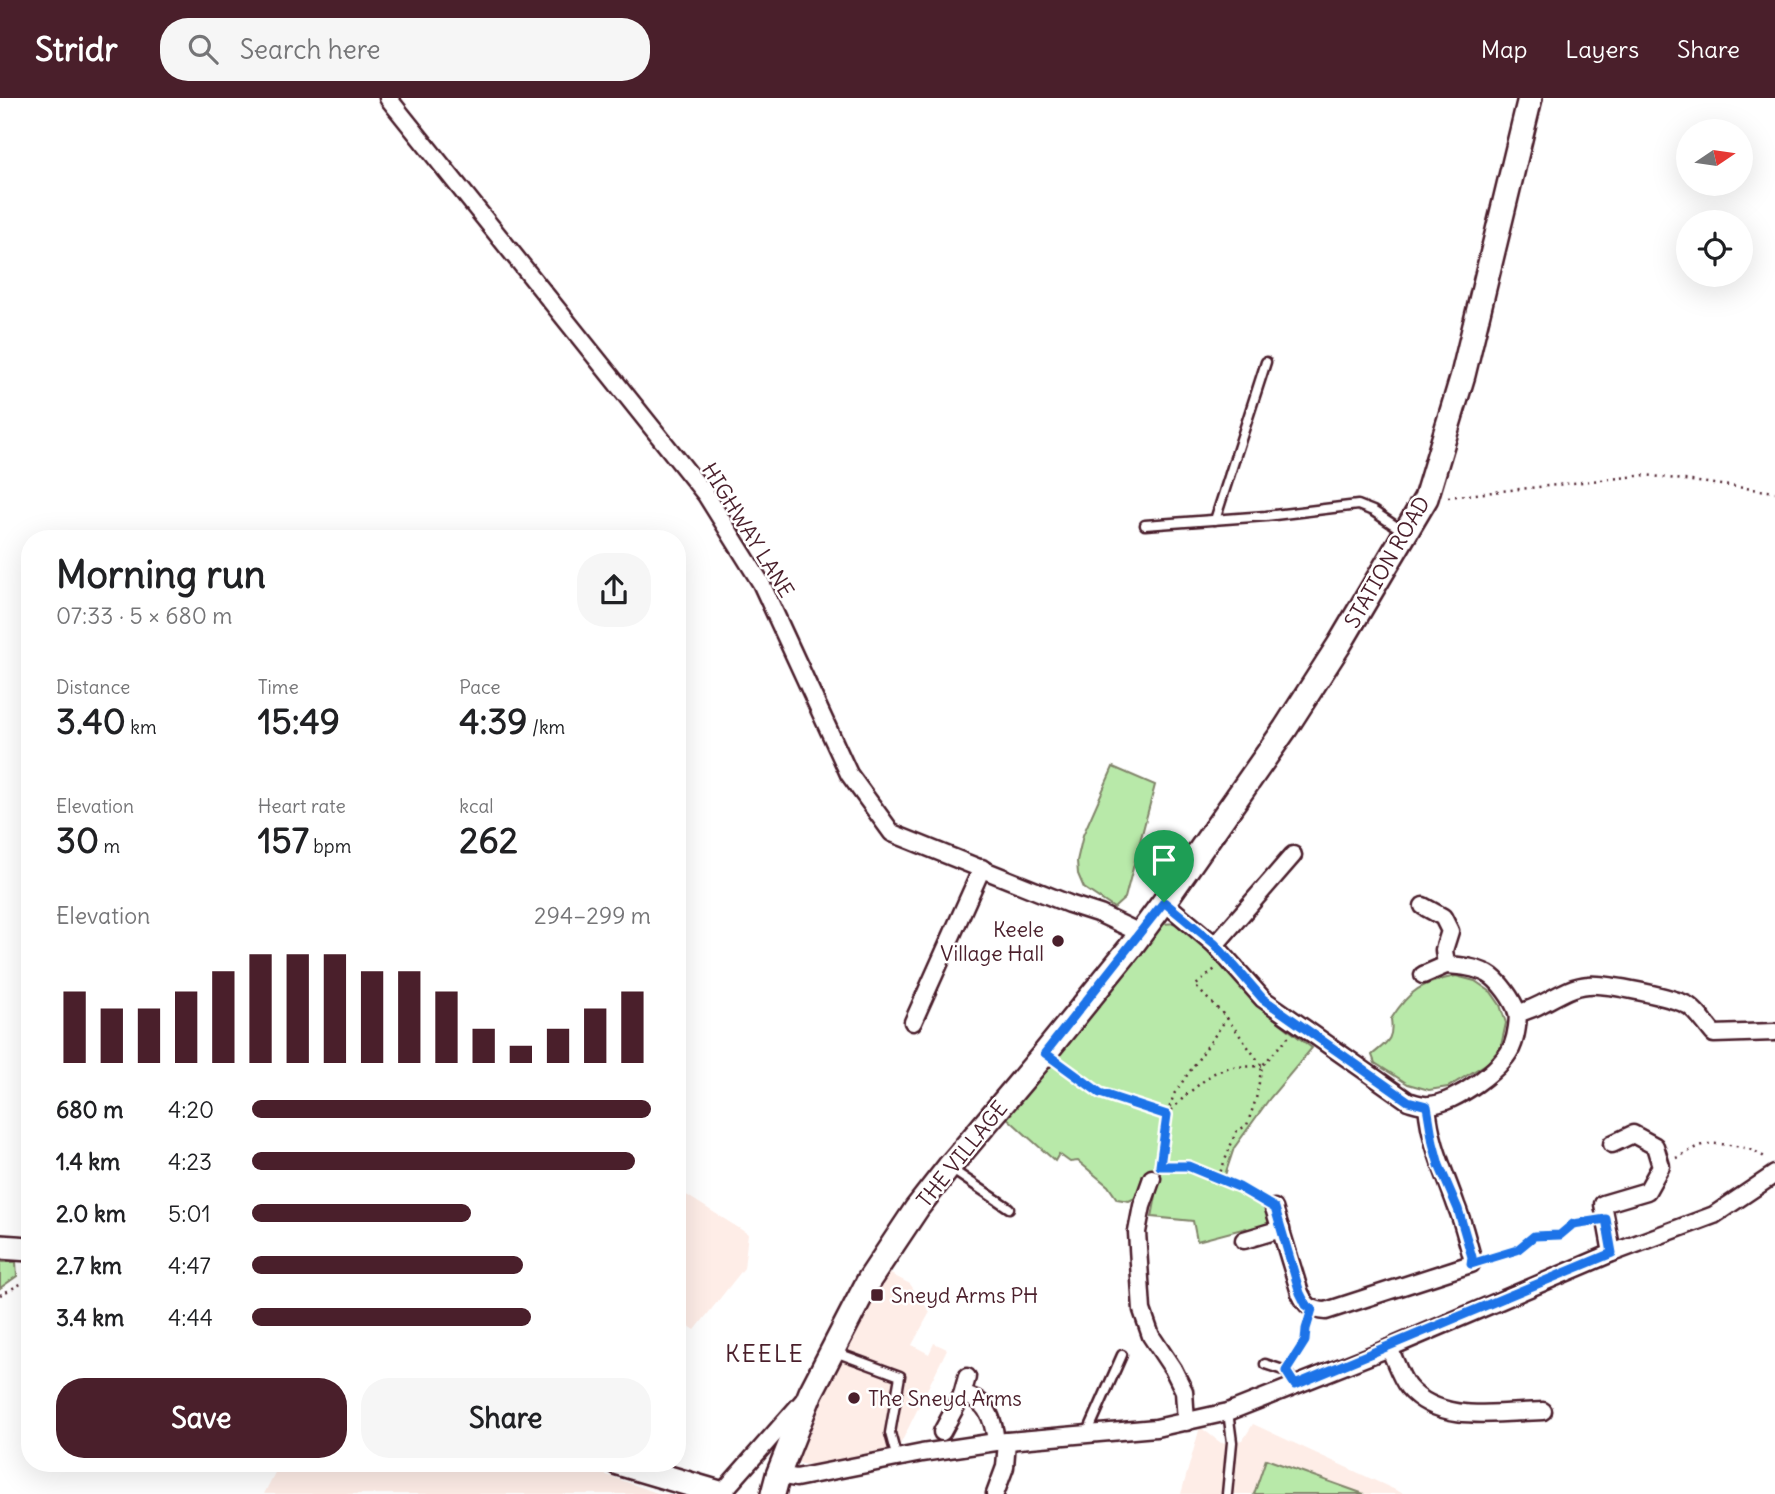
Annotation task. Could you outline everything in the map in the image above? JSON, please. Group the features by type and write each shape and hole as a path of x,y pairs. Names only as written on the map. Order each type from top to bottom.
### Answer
{"street":[{"name":"HIGHWAY LANE","path":"388,98 706,495 761,583 849,774 892,833 1100,914 1140,933"},
{"name":"STATION ROAD","path":"1140,933 1285,729 1339,645 1426,498 1463,375 1530,98"},
{"path":"1215,944 1293,855"},
{"path":"913,1022 982,868"},
{"path":"1164,902 1215,944 1263,999 1408,1101 1427,1106 1444,1102 1468,1089 1497,1067 1513,1045 1517,1013 1507,995 1490,975 1469,967 1446,965 1423,975"},
{"path":"1423,906 1443,917 1450,931 1444,950 1446,965"},
{"name":"THE VILLAGE","path":"775,1485 811,1392 869,1280 917,1208 949,1167 1045,1053 1140,933"},
{"path":"1517,1013 1536,1008 1563,993 1588,985 1667,997 1690,1007 1714,1034 1775,1032"},
{"path":"1275,1208 1300,1293 1306,1305 1312,1309 1326,1311 1471,1264 1472,1257 1458,1209 1439,1165 1427,1106"},
{"path":"1612,1144 1633,1134 1655,1146 1661,1166 1647,1191 1603,1204 1612,1253"},
{"path":"775,1485 796,1478 1001,1442 1156,1428 1228,1412 1389,1348 1612,1253 1714,1215 1772,1168"},
{"path":"1156,1172 1142,1206 1137,1232 1142,1310 1151,1336 1184,1391 1186,1422"},
{"path":"1244,1240 1281,1229"},
{"path":"0,1247 21,1248"},
{"path":"1389,1348 1408,1387 1434,1407 1456,1413 1543,1411"},
{"path":"942,1432 962,1395 967,1377"},
{"name":"THE VILLAGE","path":"722,1494 811,1392"},
{"path":"962,1395 969,1396 989,1411 1001,1442 1005,1467 995,1494"},
{"path":"648,1472 722,1494"}],"lane":[{"path":"1215,520 1266,362"},
{"path":"1145,525 1358,505 1373,511 1406,533"},
{"path":"949,1167 1009,1208"},
{"path":"832,1351 900,1376 890,1433 897,1459"},
{"path":"1087,1434 1122,1355"},
{"path":"1265,1364 1286,1371 1295,1385"},
{"path":"1227,1494 1232,1442 1228,1412"}],"path":[{"path":"1426,498 1646,475 1775,492"},
{"path":"1227,958 1195,986 1227,1018 1262,1066"},
{"path":"1227,1018 1174,1094 1156,1172 1188,1166 1239,1187 1275,1208"},
{"path":"1217,1178 1236,1132 1247,1125 1256,1099 1262,1066 1300,1024"},
{"path":"1045,1053 1100,1093 1167,1115"},
{"path":"1167,1115 1212,1074 1230,1067 1262,1066"},
{"path":"1661,1166 1705,1144 1750,1149 1762,1154 1772,1168"},
{"path":"1471,1264 1517,1250 1534,1236 1560,1235 1573,1224 1606,1219"},
{"path":"0,1295 21,1284"},
{"path":"1286,1371 1305,1341 1312,1309"}],"shaded area":[{"path":"686,1195 748,1234 744,1268 695,1330 686,1324"},
{"path":"885,1271 910,1284 930,1312 912,1345 929,1354 934,1343 947,1349 899,1447 813,1465 802,1464 795,1460 825,1384"},
{"path":"1253,1424 1404,1494 1181,1494 1200,1427 1221,1443 1243,1440"},
{"path":"275,1472 598,1472 660,1494 264,1494"}],"green space":[{"path":"1113,767 1155,785 1125,898 1114,908 1084,888 1078,874 1077,861 1083,835"},
{"path":"1177,923 1218,956 1266,1012 1312,1048 1270,1098 1234,1148 1224,1178 1266,1199 1270,1220 1266,1227 1251,1231 1246,1228 1197,1241 1193,1221 1152,1217 1159,1180 1143,1175 1137,1197 1129,1201 1117,1199 1108,1186 1078,1161 1070,1162 1059,1154 1055,1161 1006,1117 1162,924"},
{"path":"1456,976 1475,981 1491,992 1500,1005 1506,1023 1501,1046 1489,1062 1448,1087 1429,1090 1408,1084 1375,1063 1372,1055 1388,1040 1391,1019 1404,1001 1418,989 1434,981"},
{"path":"0,1262 16,1262 17,1276 0,1288"},
{"path":"1266,1459 1364,1494 1254,1494"}],"place":[{"name":"Keele Village Hall","path":"1058,941"},
{"name":"Sneyd Arms PH","path":"877,1295"},
{"name":"The Sneyd Arms","path":"854,1398"}],"district":[{"name":"KEELE","path":"765,1353"}],"route":[{"path":"1164,902 1215,944 1263,999 1408,1101 1427,1106 1439,1165 1458,1209 1472,1257 1471,1264 1517,1250 1534,1236 1560,1235 1573,1224 1606,1219 1612,1253 1295,1385 1286,1371 1305,1341 1312,1309 1306,1305 1300,1293 1275,1208 1239,1187 1188,1166 1160,1166 1167,1115 1100,1093 1045,1053 1164,902"}]}
